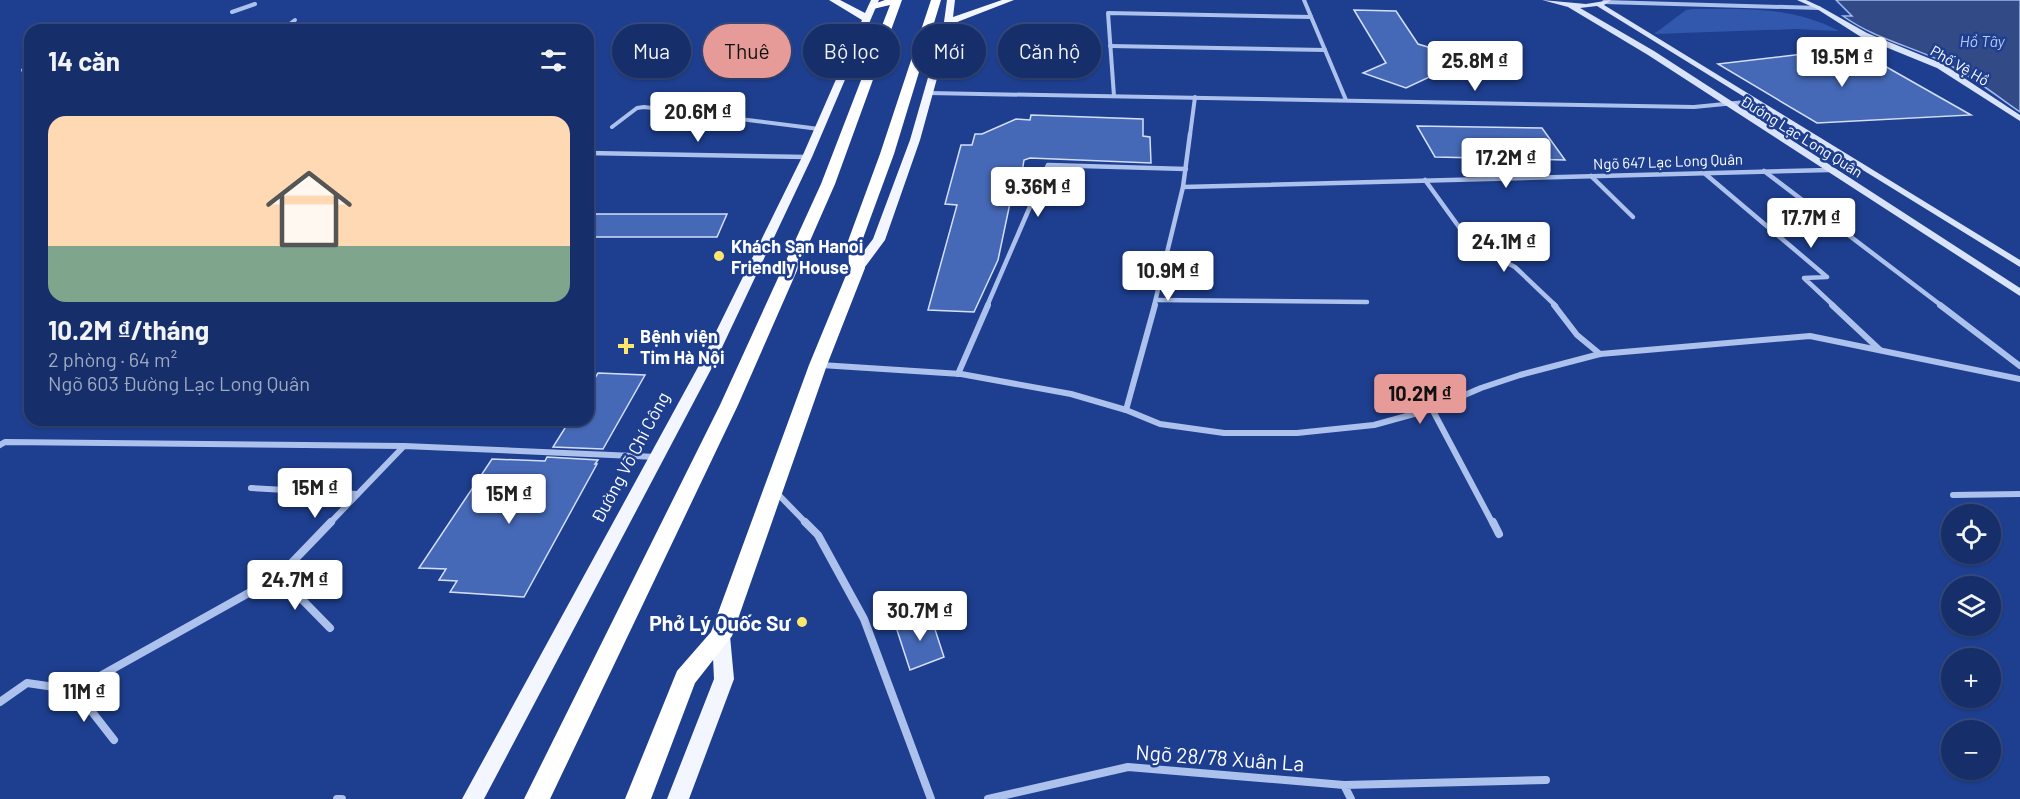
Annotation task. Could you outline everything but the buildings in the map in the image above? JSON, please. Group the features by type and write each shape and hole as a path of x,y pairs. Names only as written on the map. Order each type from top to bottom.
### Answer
{"highway":[{"path":"872,8 897,0"},
{"path":"537,799 729,405 842,150 897,0"},
{"path":"638,799 686,678 721,636 818,365 858,268 855,241 887,154 936,0"}],"main road":[{"path":"833,0 855,10 872,8"},
{"path":"858,268 879,240 915,140 948,22 951,0"},
{"path":"948,22 1010,0"},
{"path":"1540,0 1568,4 1603,2"},
{"path":"1545,0 1554,2"},
{"name":"Phố Vệ Hồ","path":"1800,0 1819,8 1864,35 1940,66 2020,119"},
{"name":"Đường Lạc Long Quân","path":"1603,2 1629,25 2020,264"},
{"name":"Đường Lạc Long Quân","path":"1568,4 1651,53 1726,104 2020,293"},
{"name":"Đường Võ Chí Công","path":"473,799 710,358 807,157 872,8"},
{"path":"678,799 724,679 721,636"}],"street":[{"path":"1304,0 1346,100"},
{"path":"1603,2 1819,8"},
{"path":"232,12 255,4"},
{"path":"1114,96 1108,13 1311,17"},
{"path":"291,24 295,21"},
{"path":"1110,46 1325,50"},
{"path":"928,93 1694,107 1756,101"},
{"path":"1126,410 1156,300 1183,187 1195,97"},
{"path":"612,127 637,108 644,107 819,129"},
{"path":"594,153 807,157"},
{"path":"958,374 1048,165 1185,169"},
{"name":"Ngõ 647 Lạc Long Quân","path":"1183,187 1829,170"},
{"path":"1764,171 2020,366"},
{"path":"1703,172 1827,277 1804,278 1881,350"},
{"path":"1591,176 1633,217"},
{"path":"1425,180 1459,227 1486,252 1515,267 1560,310 1577,335 1600,354"},
{"path":"1156,300 1367,302"},
{"path":"818,365 958,374 1071,394 1126,410 1160,424 1224,433 1297,434 1374,425 1432,409 1481,388 1600,354 1810,336 2020,379"},
{"path":"1432,409 1499,534"},
{"path":"2,443 404,446 657,457"},
{"path":"0,702 27,683 75,690 279,576 404,446"},
{"path":"251,488 357,494"},
{"path":"772,489 818,535 864,619 931,799"},
{"path":"1953,495 2020,494"},
{"path":"279,576 330,628"},
{"path":"75,690 114,740"},
{"name":"Ngõ 28/78 Xuân La","path":"988,799 1128,767 1344,784 1546,780"},
{"path":"1344,784 1351,799"}],"shaded area":[{"path":"1750,9 1786,13 1804,17 1839,31 1796,29 1654,34 1686,10"}],"water":[{"name":"Hồ Tây","path":"1836,0 2020,0 2020,112 1950,65 1854,23 1843,16 1852,16"}],"place":[{"name":"Khách Sạn Hanoi Friendly House","path":"719,256"},
{"name":"Bệnh viện Tim Hà Nội","path":"626,346"},
{"name":"Phở Lý Quốc Sư","path":"802,622"}]}
